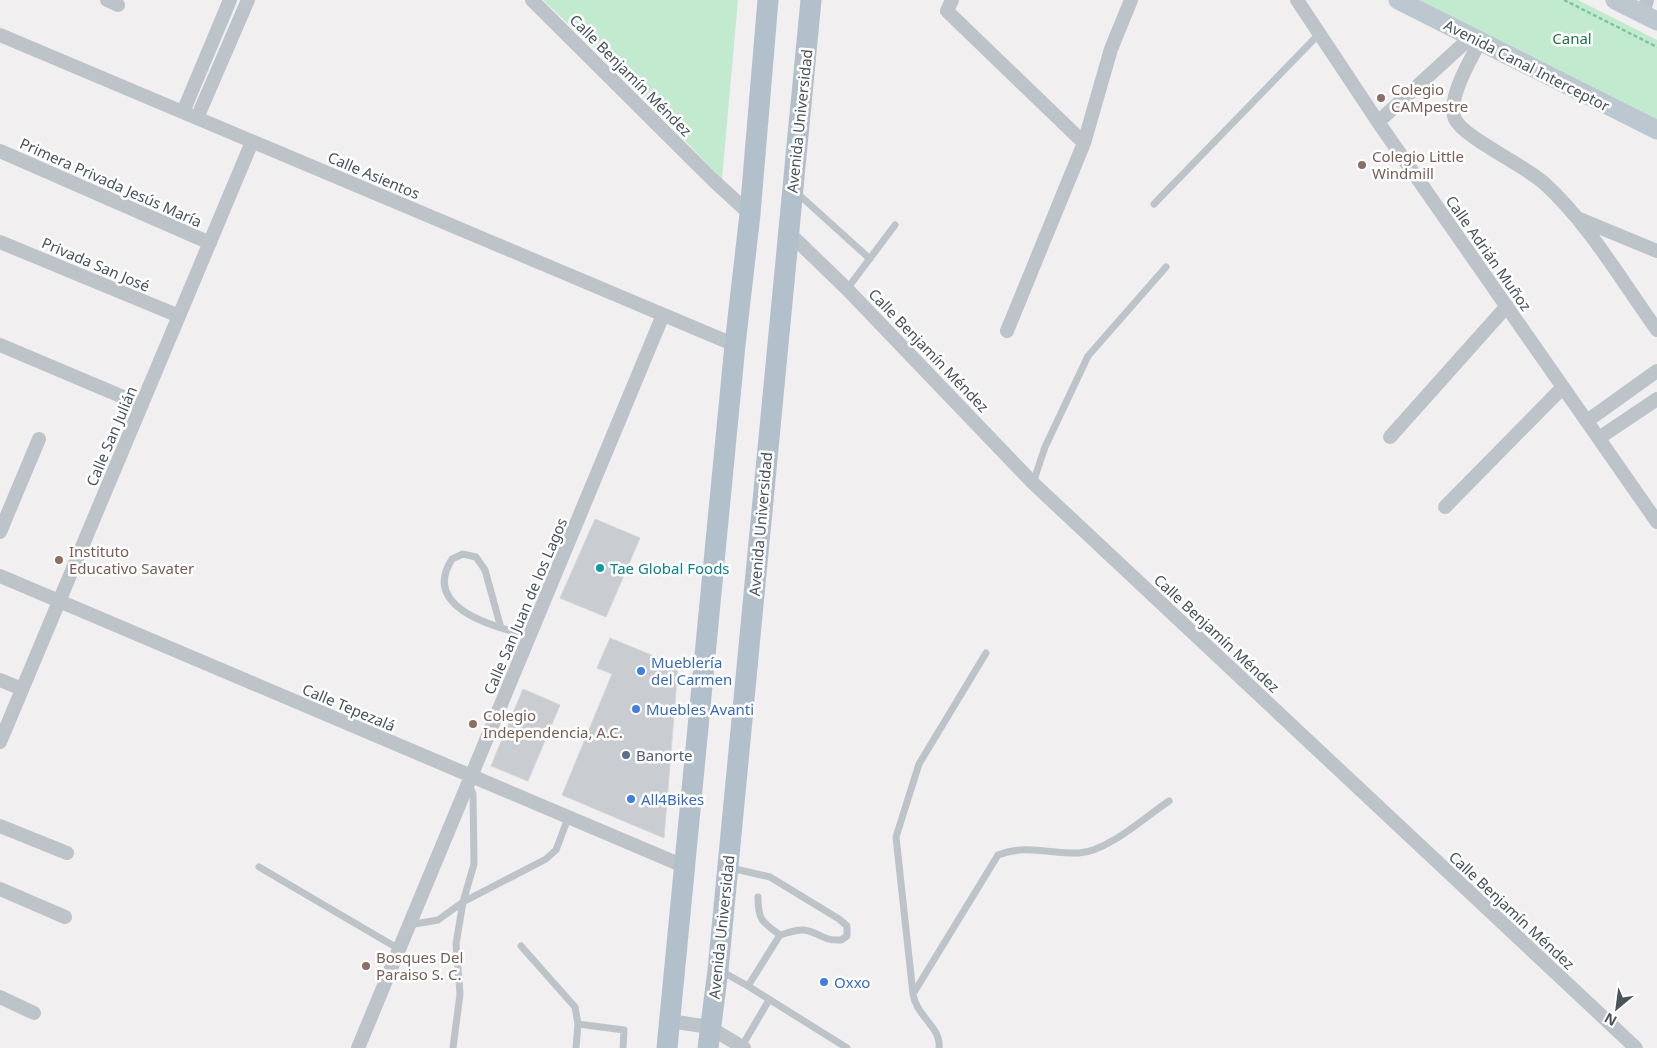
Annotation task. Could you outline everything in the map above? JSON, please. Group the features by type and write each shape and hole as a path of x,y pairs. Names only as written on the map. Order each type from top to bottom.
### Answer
{"main road":[{"path":"667,1048 735,345 750,214 768,0"},
{"name":"Avenida Universidad","path":"708,1038 718,970 787,231 811,0"}],"street":[{"path":"183,112 230,0"},
{"path":"197,118 248,0"},
{"name":"Calle Benjamín Méndez","path":"532,0 713,180 750,214"},
{"path":"952,0 947,11 1084,143"},
{"path":"1007,331 1084,143 1111,49 1131,0"},
{"name":"Calle Adrián Muñoz","path":"1297,0 1321,33 1378,122 1657,522"},
{"name":"Avenida Canal Interceptor","path":"1398,0 1657,130"},
{"path":"1615,0 1649,12"},
{"name":"Calle Asientos","path":"0,35 735,345"},
{"path":"1378,122 1475,39"},
{"path":"1475,39 1454,102 1454,119 1466,133 1524,167 1544,183 1577,218 1657,330"},
{"path":"202,66 217,73"},
{"name":"Calle San Julián","path":"0,742 252,142"},
{"name":"Primera Privada Jesús María","path":"0,151 210,243"},
{"path":"1577,218 1657,251"},
{"name":"Calle Benjamín Méndez","path":"787,231 847,289 1033,483 1636,1048"},
{"name":"Privada San José","path":"0,242 179,316"},
{"path":"1390,437 1507,306"},
{"name":"Calle San Juan de los Lagos","path":"358,1048 663,315"},
{"path":"0,344 142,404"},
{"path":"1587,421 1657,371"},
{"path":"1445,507 1563,387"},
{"path":"1599,438 1657,399"},
{"path":"0,532 39,439"},
{"name":"Calle Tepezalá","path":"0,576 470,781 568,818 686,867"},
{"path":"0,680 22,690"},
{"path":"0,826 67,854"},
{"path":"0,890 65,917"},
{"path":"0,997 34,1013"},
{"path":"670,1022 708,1038 743,1047"}],"lane":[{"path":"1154,204 1321,33"},
{"path":"792,188 870,259"},
{"path":"847,289 895,225"},
{"path":"1033,483 1045,447 1088,356 1166,267"},
{"path":"501,628 485,570 476,558 462,554 452,559 443,579 447,593 455,607 501,628 530,637"},
{"path":"940,1048 935,1029 914,1005 896,837 919,764 986,653"},
{"path":"453,1048 460,994 456,944 463,902 474,864 473,794 470,781"},
{"path":"913,994 998,854 1013,849 1080,853 1102,847 1169,801"},
{"path":"409,925 438,920 463,902 546,859 556,850 568,818"},
{"path":"259,866 399,949"},
{"path":"727,867 770,877 840,919 847,926 846,936 842,940 829,941 802,930 780,935 748,986"},
{"path":"758,897 758,914 762,922 780,935"},
{"path":"521,946 575,1007 578,1024 576,1048"},
{"path":"718,970 748,986 847,1048"},
{"path":"743,1047 769,1000"},
{"path":"578,1024 624,1030 623,1048"}],"path":[{"path":"1564,0 1657,47"}],"green space":[{"path":"543,0 738,0 722,179 620,73"},
{"name":"Canal","path":"1414,0 1578,0 1657,40 1657,121"}],"building":[{"name":"Tae Global Foods","path":"595,519 640,538 606,617 560,598"},
{"path":"610,638 678,666 664,838 562,795 612,674 597,668"},
{"path":"523,689 560,705 528,781 491,766"}],"place":[{"name":"Colegio CAMpestre","path":"1381,98"},
{"name":"Colegio Little Windmill","path":"1362,165"},
{"name":"Instituto Educativo Savater","path":"59,560"},
{"name":"Tae Global Foods","path":"600,568"},
{"name":"Mueblería del Carmen","path":"641,671"},
{"name":"Muebles Avanti","path":"636,709"},
{"name":"Colegio Independencia, A.C.","path":"473,724"},
{"name":"Banorte","path":"626,755"},
{"name":"All4Bikes","path":"631,799"},
{"name":"Bosques Del Paraiso S. C.","path":"366,966"},
{"name":"Oxxo","path":"824,982"}]}
